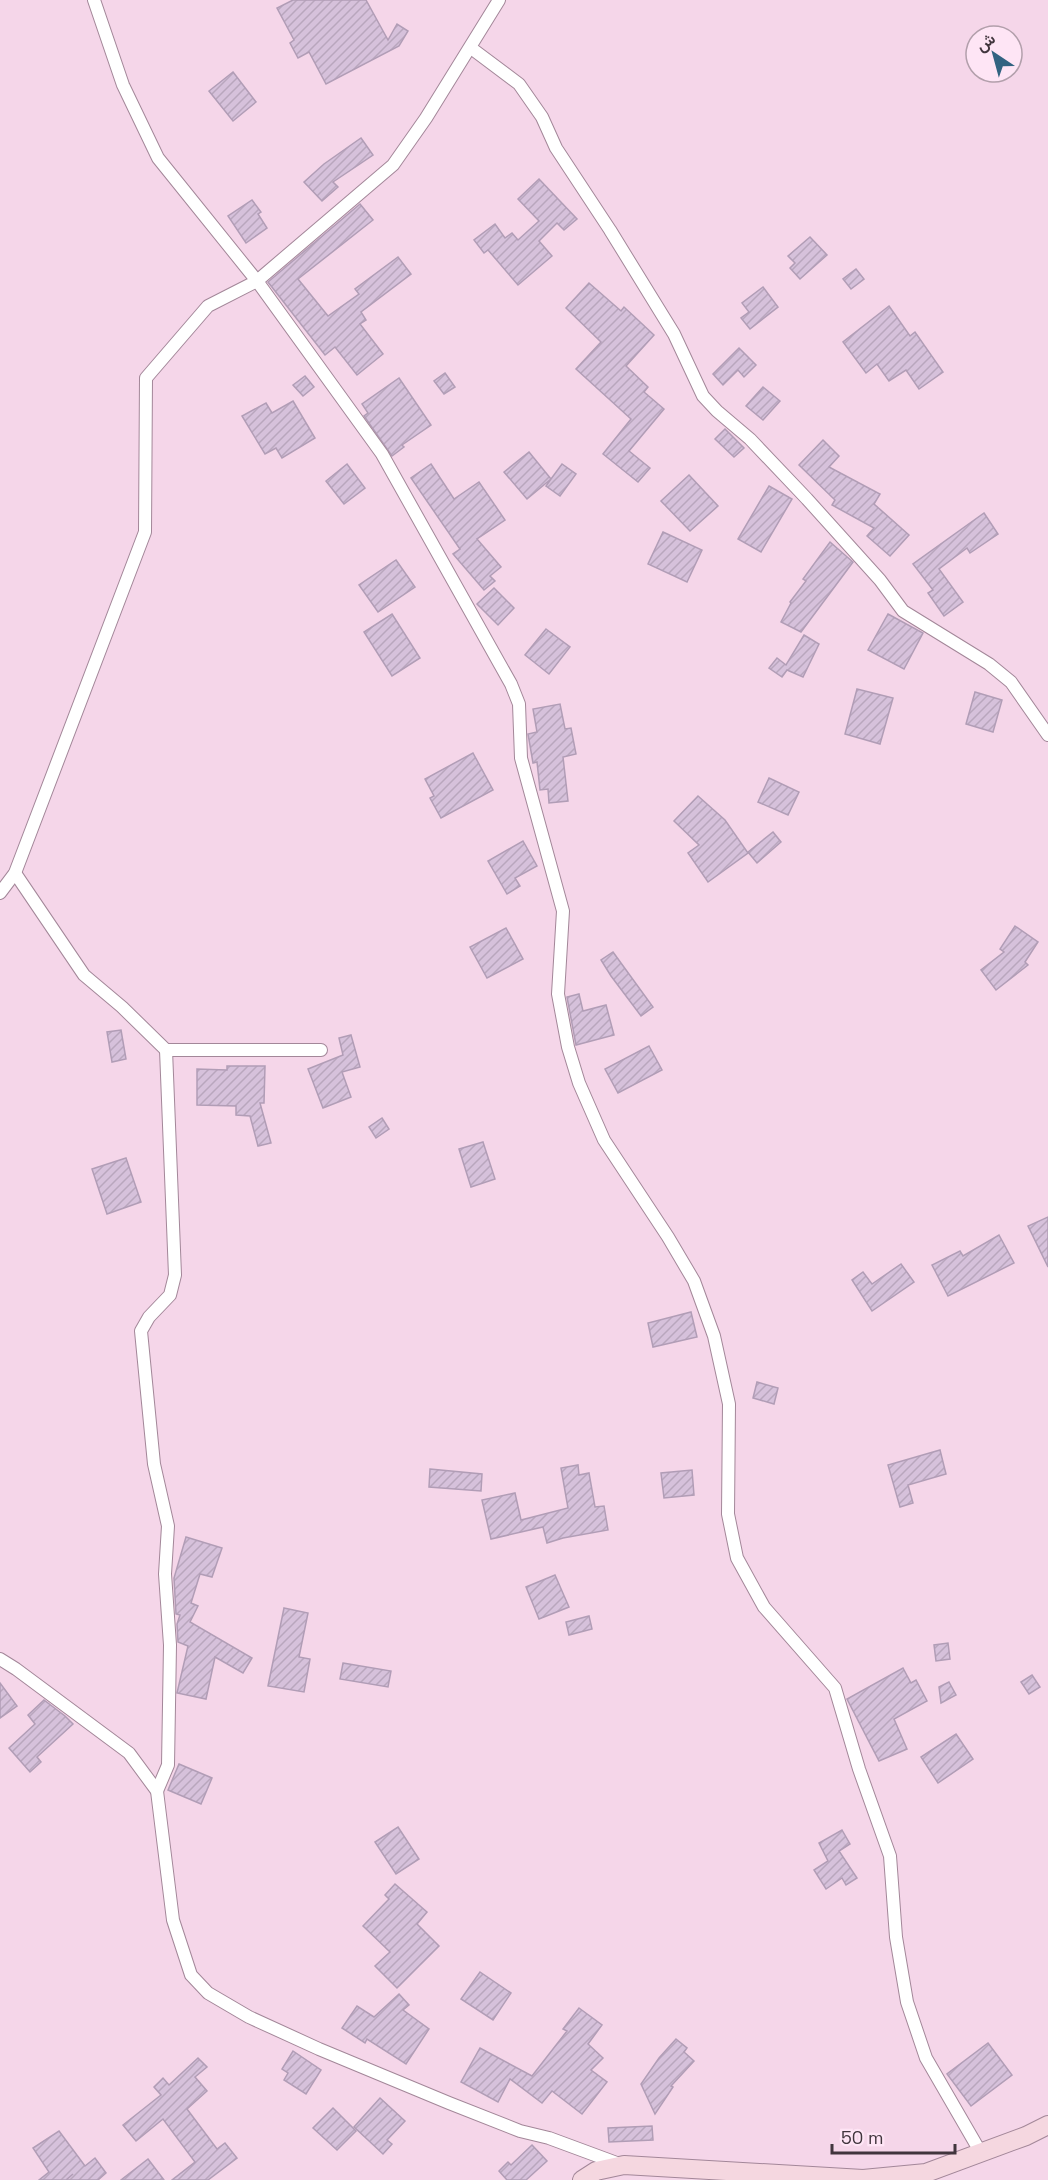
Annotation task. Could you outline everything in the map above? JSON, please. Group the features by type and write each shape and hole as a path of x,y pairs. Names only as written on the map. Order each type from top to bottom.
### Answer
{"street":[{"path":"94,0 123,85 158,158 257,281 382,454 515,694 519,704 521,758 563,911 558,994 568,1047 576,1074 604,1140 694,1281 714,1336 729,1404 728,1514 736,1558 764,1606 835,1688 859,1769 890,1856 896,1937 907,2002 926,2058 981,2153"},
{"path":"0,893 15,873 145,532 146,378 208,306 257,281 393,165 471,48 499,0"},
{"path":"471,48 519,84 542,117 556,148 674,334 703,396 750,439 807,498 880,580 903,611 989,664 1011,682 1048,735"},
{"path":"15,873 84,975 122,1007 166,1050 175,1275 170,1295 149,1317 141,1332 154,1464 168,1526 165,1574 170,1645 168,1765 157,1791"},
{"path":"166,1050 321,1050"},
{"path":"0,1659 129,1754 157,1791 174,1920 191,1975 208,1993 259,2021 449,2103 520,2131 549,2138 624,2165"},
{"path":"582,2180 596,2171 624,2165 863,2179 926,2173 1026,2136 1048,2125"}],"building":[{"path":"293,0 366,0 388,40 397,24 408,31 399,46 326,84 309,52 298,58 290,43 294,40 277,8"},
{"path":"233,72 256,102 233,121 209,91"},
{"path":"361,138 373,155 333,182 338,187 322,201 304,182 324,164"},
{"path":"539,179 577,219 564,230 557,223 539,241 552,256 518,285 488,250 484,253 474,240 495,224 505,238 512,233 518,240 539,221 518,199"},
{"path":"252,200 261,212 258,214 267,228 246,243 228,216"},
{"path":"360,204 373,220 298,279 328,316 359,294 355,289 398,257 411,274 361,312 366,320 360,324 383,354 357,375 335,347 325,355 268,282"},
{"path":"810,237 827,255 800,279 790,268 795,263 788,256"},
{"path":"856,269 864,279 851,289 843,279"},
{"path":"589,283 621,311 624,307 654,335 626,366 648,387 644,392 664,409 629,451 650,468 638,482 603,454 631,419 576,369 601,342 566,308"},
{"path":"763,287 778,307 750,329 741,318 749,312 742,303"},
{"path":"889,306 910,336 915,332 943,372 919,389 906,370 889,381 877,364 866,373 843,342"},
{"path":"739,348 756,365 744,377 738,370 723,385 713,374"},
{"path":"445,373 455,387 444,394 434,381"},
{"path":"305,376 314,387 303,396 293,385"},
{"path":"399,378 431,425 402,445 404,447 392,456 364,416 368,413 362,404"},
{"path":"763,387 780,401 763,420 746,406"},
{"path":"293,401 315,438 282,458 276,448 265,454 242,416 266,403 272,413"},
{"path":"725,429 744,448 734,457 715,439"},
{"path":"823,440 839,456 829,467 880,494 874,504 909,535 890,556 867,536 874,528 832,505 835,500 799,465"},
{"path":"529,452 551,479 527,499 504,472"},
{"path":"347,464 365,488 344,504 326,481"},
{"path":"431,464 454,499 479,482 505,520 477,539 501,567 490,576 495,581 484,590 453,554 460,549 411,478"},
{"path":"562,464 576,474 560,496 546,486"},
{"path":"689,475 718,506 690,531 661,501"},
{"path":"769,486 792,499 761,552 738,539"},
{"path":"984,513 998,534 970,553 967,548 939,569 963,602 944,616 928,593 933,590 913,564"},
{"path":"663,532 702,550 687,582 648,564"},
{"path":"830,542 853,562 801,632 781,622 790,602 806,581 803,579"},
{"path":"396,560 415,587 378,612 359,585"},
{"path":"494,588 514,608 498,625 477,604"},
{"path":"392,614 420,658 392,676 364,632"},
{"path":"888,614 923,633 904,669 868,650"},
{"path":"546,629 570,647 549,674 525,655"},
{"path":"804,635 819,644 803,677 787,670 782,677 769,668 777,658 786,665"},
{"path":"857,689 893,698 880,744 845,734"},
{"path":"975,692 1002,700 993,732 966,724"},
{"path":"560,704 565,729 571,728 576,754 563,757 568,801 549,803 548,789 540,790 537,762 533,763 528,734 537,732 533,709"},
{"path":"473,753 493,790 441,818 430,798 434,796 425,779"},
{"path":"769,778 799,792 788,815 758,802"},
{"path":"698,796 725,820 748,853 708,882 688,853 699,845 674,821"},
{"path":"773,832 781,842 757,863 748,852"},
{"path":"523,841 537,866 515,878 520,886 507,894 488,861"},
{"path":"1015,926 1038,942 1025,962 1028,965 996,990 981,970 1004,952 1000,949"},
{"path":"506,928 523,959 487,978 470,947"},
{"path":"613,952 653,1007 641,1016 601,960"},
{"path":"579,994 583,1011 606,1005 614,1035 576,1045 567,997"},
{"path":"121,1030 126,1059 112,1062 107,1032"},
{"path":"351,1035 360,1067 342,1072 351,1097 323,1108 308,1069 343,1055 339,1038"},
{"path":"649,1046 662,1070 618,1093 605,1069"},
{"path":"227,1066 265,1066 264,1103 260,1103 271,1143 258,1146 250,1116 236,1115 236,1106 197,1105 197,1069 227,1070"},
{"path":"382,1118 389,1129 376,1138 369,1127"},
{"path":"483,1142 495,1179 471,1187 459,1149"},
{"path":"126,1158 141,1202 107,1214 92,1169"},
{"path":"1048,1217 1048,1267 1028,1226"},
{"path":"999,1235 1014,1263 948,1296 932,1265 960,1251 963,1256"},
{"path":"901,1264 914,1282 872,1311 852,1280 863,1272 872,1284"},
{"path":"691,1312 697,1337 653,1347 648,1323"},
{"path":"757,1382 778,1388 774,1404 753,1398"},
{"path":"940,1450 946,1474 908,1485 913,1503 900,1507 888,1465"},
{"path":"578,1465 579,1475 589,1473 595,1507 604,1506 608,1530 547,1543 543,1527 491,1539 482,1500 515,1493 521,1520 568,1508 561,1468"},
{"path":"430,1469 482,1474 481,1491 429,1487"},
{"path":"692,1470 694,1495 664,1498 661,1473"},
{"path":"186,1537 222,1548 212,1577 200,1574 191,1603 198,1606 190,1622 252,1658 243,1673 215,1657 206,1699 177,1693 188,1646 178,1642 177,1624 180,1615 176,1614 174,1578"},
{"path":"555,1575 569,1607 539,1619 526,1587"},
{"path":"284,1608 308,1613 299,1657 310,1659 304,1692 268,1686"},
{"path":"589,1616 592,1629 569,1635 566,1622"},
{"path":"948,1643 950,1659 936,1661 934,1645"},
{"path":"343,1663 391,1671 388,1687 340,1679"},
{"path":"903,1668 911,1683 916,1680 927,1701 894,1719 907,1749 879,1761 847,1699"},
{"path":"1032,1675 1040,1687 1029,1694 1021,1682"},
{"path":"949,1682 956,1695 941,1703 939,1687"},
{"path":"0,1683 17,1706 0,1718"},
{"path":"44,1700 73,1724 37,1757 41,1762 30,1772 9,1748 35,1724 28,1715"},
{"path":"956,1734 973,1759 938,1783 921,1757"},
{"path":"179,1764 212,1778 201,1804 168,1790"},
{"path":"398,1827 419,1859 396,1874 375,1842"},
{"path":"842,1830 850,1844 839,1851 857,1878 846,1885 842,1878 826,1889 814,1870 828,1861 819,1843"},
{"path":"395,1884 427,1912 417,1924 439,1946 397,1988 375,1966 390,1952 363,1926 389,1899 385,1895"},
{"path":"480,1972 511,1993 493,2020 461,1999"},
{"path":"399,1994 409,2005 403,2010 429,2029 406,2064 367,2039 365,2043 342,2028 357,2006 374,2017"},
{"path":"579,2008 602,2025 588,2044 603,2058 591,2070 607,2082 582,2114 552,2091 542,2103 510,2079 498,2102 461,2082 480,2048 532,2076 567,2031 563,2029"},
{"path":"676,2039 687,2048 684,2052 694,2061 671,2086 673,2087 655,2114 641,2084"},
{"path":"988,2043 1012,2075 971,2106 947,2074"},
{"path":"293,2051 321,2070 306,2094 284,2080 288,2073 282,2069"},
{"path":"198,2058 207,2067 195,2077 207,2091 187,2109 217,2149 225,2143 237,2158 208,2180 172,2180 195,2162 163,2119 136,2141 123,2125 161,2095 154,2087 163,2078 169,2085"},
{"path":"380,2098 405,2121 387,2140 392,2144 383,2154 354,2127"},
{"path":"333,2108 356,2131 337,2150 313,2128"},
{"path":"652,2126 653,2140 609,2142 608,2128"},
{"path":"59,2131 85,2166 95,2158 106,2173 98,2180 39,2180 49,2172 33,2148"},
{"path":"532,2145 547,2161 526,2180 507,2180 499,2171 508,2162 511,2165"},
{"path":"148,2159 164,2180 121,2180"}]}
